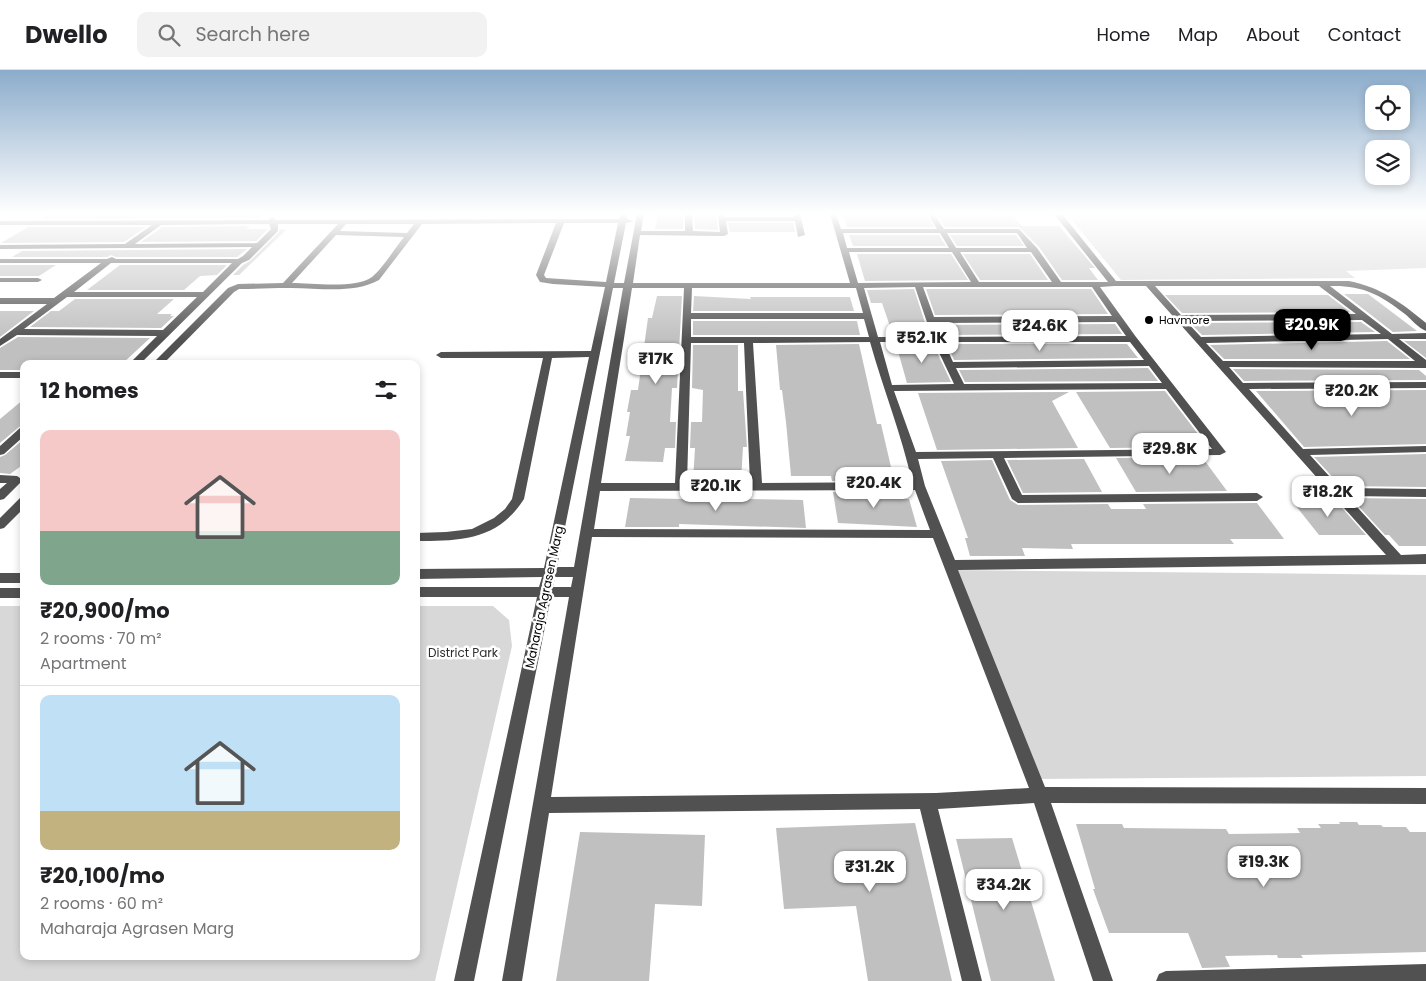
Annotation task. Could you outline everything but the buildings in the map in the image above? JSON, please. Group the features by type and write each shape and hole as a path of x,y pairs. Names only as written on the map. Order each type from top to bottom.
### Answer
{"street":[{"path":"0,343 115,257"},
{"path":"138,360 239,261 247,257"},
{"path":"285,285 312,257"},
{"path":"161,360 231,290 248,286 336,287 367,283 376,278 393,257"},
{"path":"547,257 540,275 543,280 627,286 1349,283 1364,285 1390,298 1426,328"},
{"name":"Maharaja Agrasen Marg","path":"464,981 615,257"},
{"path":"512,981 632,257"},
{"path":"846,257 857,285 888,388 912,456 919,486 1040,795 1103,981"},
{"path":"958,257 976,284"},
{"path":"1039,257 1058,284"},
{"path":"1092,257 1114,284"},
{"path":"0,261 239,261"},
{"path":"0,280 38,280"},
{"path":"1321,283 1425,364"},
{"path":"912,456 1220,452 1133,340 1094,284"},
{"path":"1148,284 1201,340 1398,560"},
{"path":"918,285 937,338 960,386"},
{"path":"681,486 688,286"},
{"path":"65,294 205,295"},
{"path":"0,301 56,301"},
{"path":"687,316 873,339 1133,340"},
{"path":"687,340 748,339 778,328 867,316"},
{"path":"1179,318 1363,317"},
{"path":"930,320 1118,319"},
{"path":"15,332 165,333"},
{"path":"1201,340 1426,336"},
{"path":"748,339 756,485"},
{"path":"441,355 595,354"},
{"path":"420,537 451,537 473,533 496,524 511,511 518,499 548,355"},
{"path":"950,365 1151,363"},
{"path":"1221,364 1425,364"},
{"path":"0,375 20,375"},
{"path":"1241,386 1426,385"},
{"path":"888,388 1169,386"},
{"path":"0,452 20,434"},
{"path":"1301,452 1426,450"},
{"path":"996,455 1018,499 1257,497"},
{"path":"0,478 20,477"},
{"path":"0,496 20,477"},
{"path":"595,487 756,485 919,486"},
{"path":"1337,492 1426,493"},
{"path":"0,525 20,505"},
{"path":"587,533 937,534"},
{"path":"949,565 1426,560"},
{"path":"420,574 580,572"},
{"path":"0,578 20,578"},
{"path":"420,592 577,592"},
{"path":"0,593 20,593"},
{"path":"541,805 927,801 1040,795 1426,796"},
{"path":"927,801 972,981"},
{"path":"1166,981 1426,974"}],"green space":[{"path":"1102,257 1426,257 1426,268 1346,271 1355,278 1121,280"},
{"path":"954,570 1426,575 1426,776 1032,779"},
{"name":"District Park","path":"0,606 20,606 20,960 420,960 420,606 493,606 509,620 512,646 435,981 0,981"}],"place":[{"name":"Havmore","path":"1149,320"}]}
